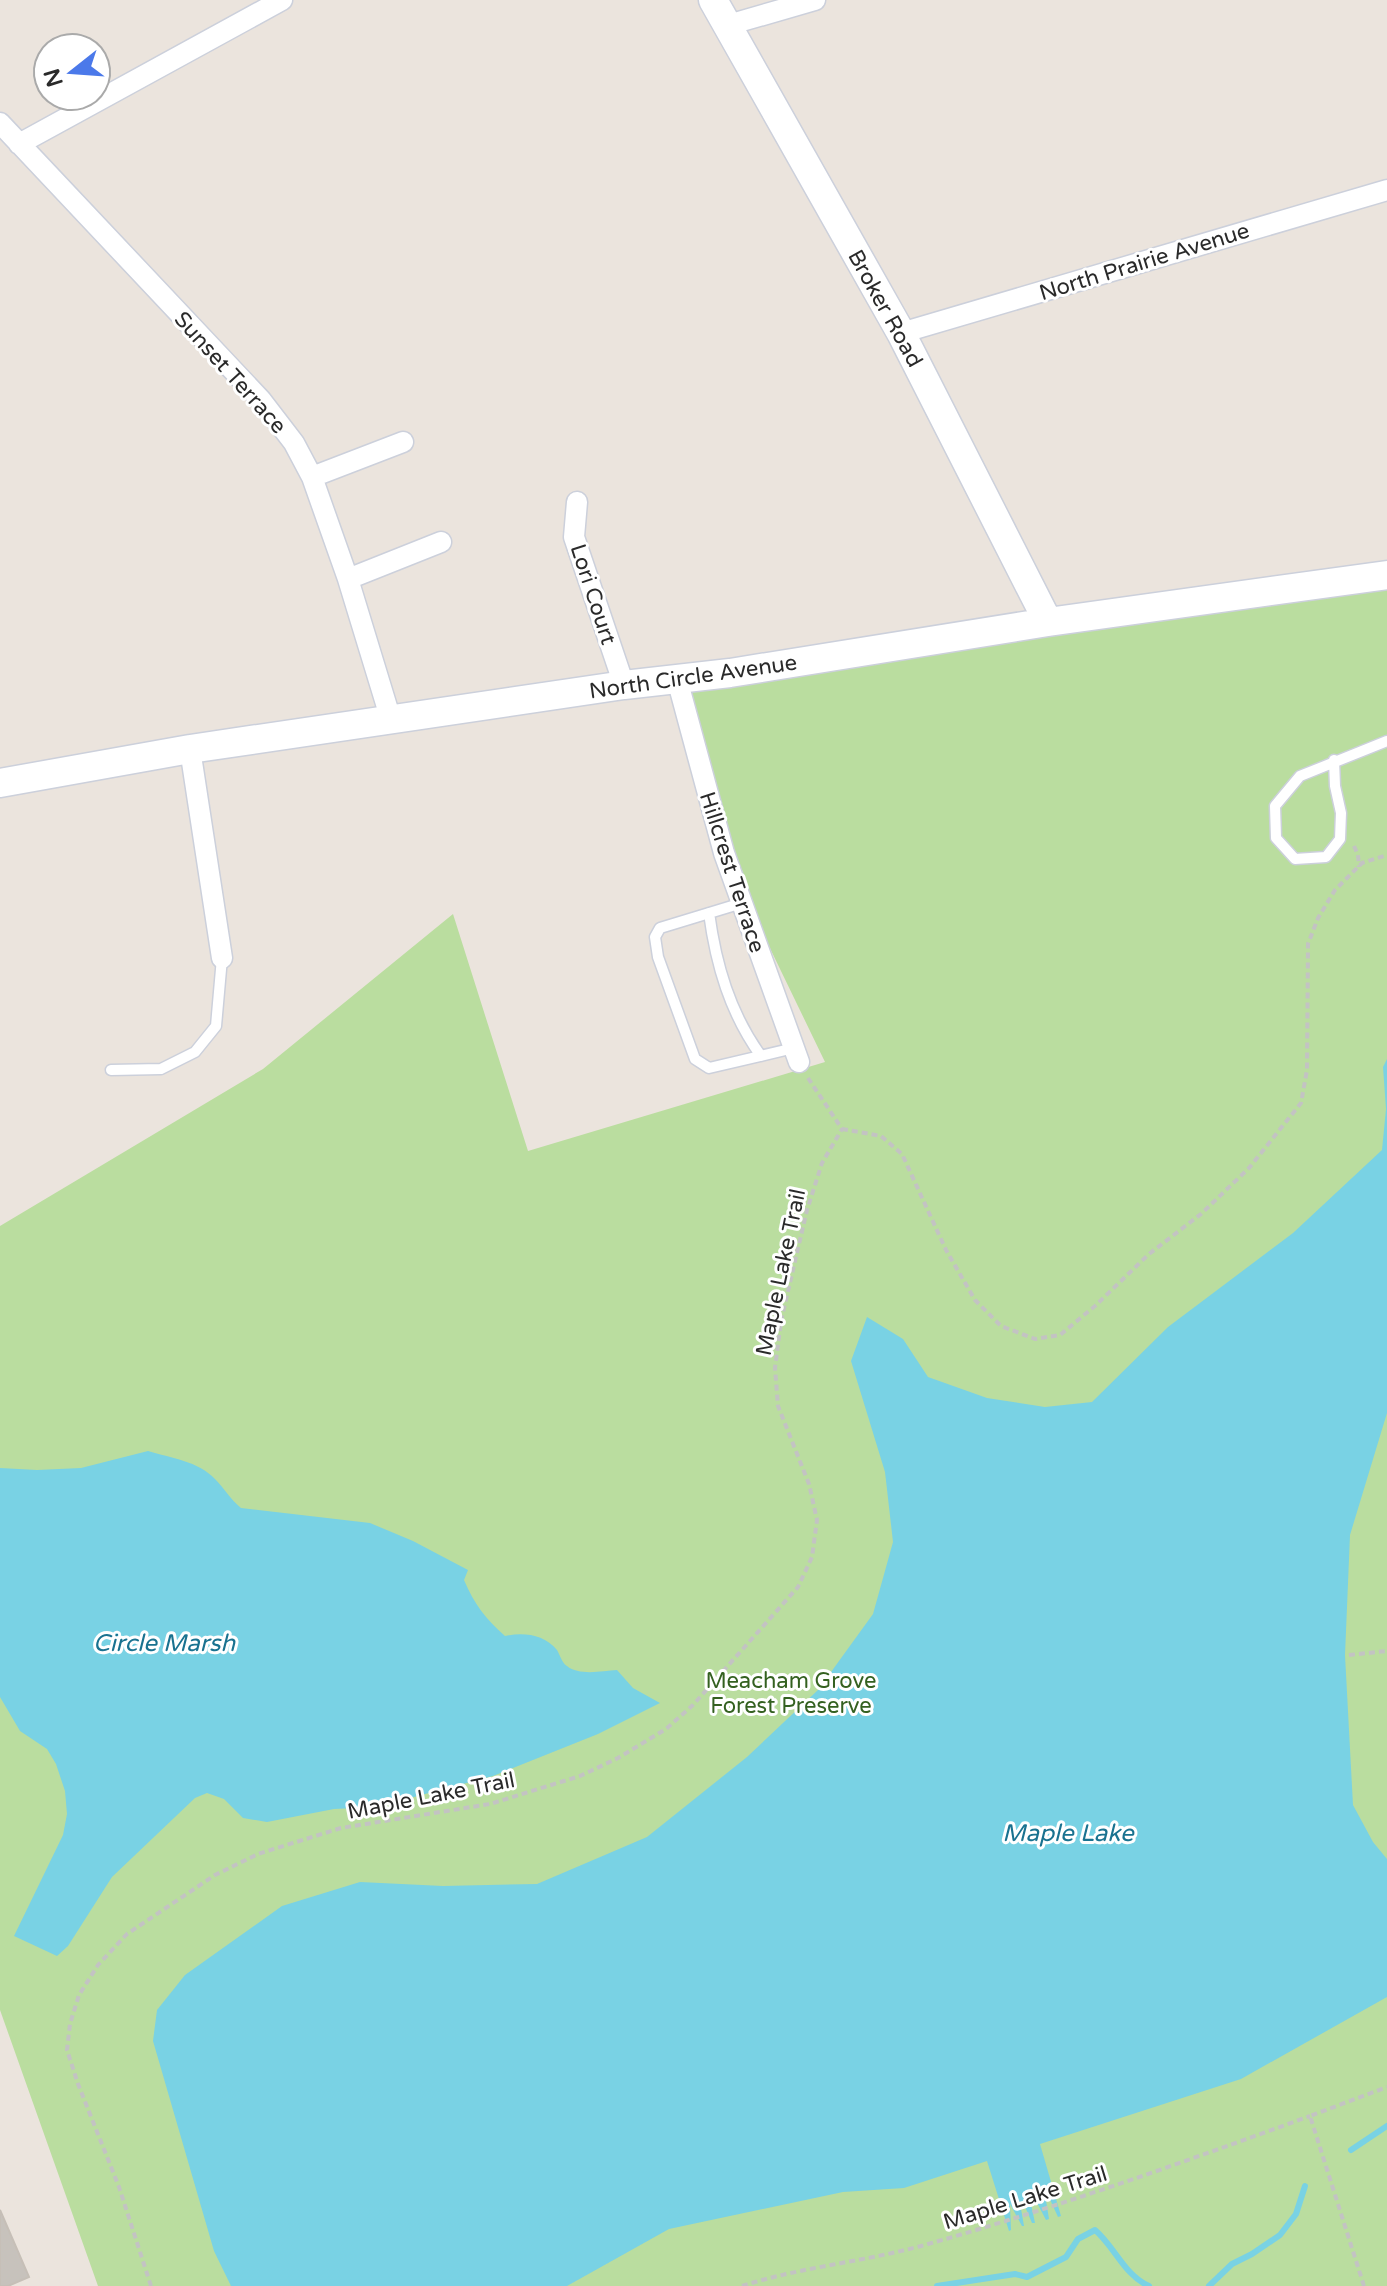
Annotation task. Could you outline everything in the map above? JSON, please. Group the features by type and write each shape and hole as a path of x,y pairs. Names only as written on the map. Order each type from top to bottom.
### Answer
{"street":[{"path":"19,144 282,0"},
{"name":"Broker Road","path":"713,0 901,333 1048,622"},
{"path":"728,25 815,0"},
{"name":"Sunset Terrace","path":"0,123 261,400 294,443 312,477 348,579 391,720"},
{"name":"North Prairie Avenue","path":"901,333 1387,190"},
{"path":"312,477 403,442"},
{"name":"Lori Court","path":"577,502 574,537 624,685"},
{"path":"348,579 441,542"},
{"name":"North Circle Avenue","path":"0,783 190,749 1387,575"},
{"name":"Hillcrest Terrace","path":"677,679 724,853 797,1055"},
{"path":"190,749 222,958"}],"lane":[{"path":"1334,760 1335,786 1341,813 1340,839 1326,857 1295,859 1276,838 1275,806 1300,776 1334,760 1387,741"},
{"path":"742,903 660,928 655,937 658,957 675,1007 695,1059 709,1068 761,1056 797,1055"},
{"path":"709,913 714,955 725,986 742,1029 761,1056"},
{"path":"111,1070 161,1069 195,1052 216,1026 222,958"}],"path":[{"path":"797,1055 825,1107 842,1129 881,1136 902,1154 946,1250 975,1300 1001,1326 1035,1339 1060,1335 1149,1254 1201,1214 1249,1168 1301,1103 1307,1070 1308,944 1318,918 1335,890 1362,863 1387,855"},
{"name":"Maple Lake Trail","path":"151,2286 119,2187 67,2050 70,2024 79,1995 98,1965 127,1934 215,1875 258,1854 341,1828 490,1804 580,1776 618,1758 666,1729 693,1705 798,1587 812,1557 817,1520 809,1484 778,1406 775,1368 781,1321 807,1210 822,1163 842,1129"},
{"path":"1349,1655 1387,1651"},
{"name":"Maple Lake Trail","path":"742,2286 834,2263 895,2253 997,2225 1061,2205 1387,2087"},
{"path":"1310,2116 1364,2286"}],"green space":[{"name":"Meacham Grove Forest Preserve","path":"1387,576 1387,2286 98,2286 0,2010 0,1226 263,1069 453,914 528,1151 825,1062 724,853 677,679"}],"water":[{"name":"Maple Lake","path":"1387,1059 1387,1413 1350,1535 1345,1655 1353,1805 1373,1842 1387,1859 1387,1997 1241,2079 1040,2144 1061,2216 1058,2217 1047,2193 1049,2219 1046,2220 1034,2197 1030,2199 1035,2223 1032,2223 1023,2202 1020,2203 1022,2226 1010,2204 1009,2231 987,2161 904,2188 843,2192 669,2229 567,2286 231,2286 214,2251 153,2041 157,2010 185,1975 282,1906 360,1882 443,1886 537,1884 647,1837 747,1757 818,1690 873,1614 893,1542 885,1472 851,1361 867,1317 903,1339 928,1377 987,1398 1045,1407 1092,1402 1168,1327 1293,1233 1382,1150 1386,1109 1383,1067"},
{"name":"Circle Marsh","path":"148,1451 201,1468 241,1508 370,1523 413,1541 468,1570 464,1580 472,1596 486,1617 505,1636 526,1634 540,1637 557,1650 565,1665 578,1671 617,1670 633,1688 660,1703 598,1734 493,1776 376,1807 334,1809 267,1822 243,1818 224,1799 207,1793 195,1798 112,1877 68,1946 57,1956 14,1936 63,1835 67,1814 65,1791 56,1764 47,1749 20,1731 0,1697 0,1468 81,1468"}],"building":[{"path":"0,2210 29,2277 8,2286 0,2286"}],"waterway":[{"path":"1351,2150 1387,2126"},
{"path":"1209,2286 1232,2264 1280,2235 1296,2214 1305,2186"},
{"path":"937,2286 1015,2274 1027,2277 1066,2257 1078,2239 1095,2230 1126,2268 1149,2286"}]}
